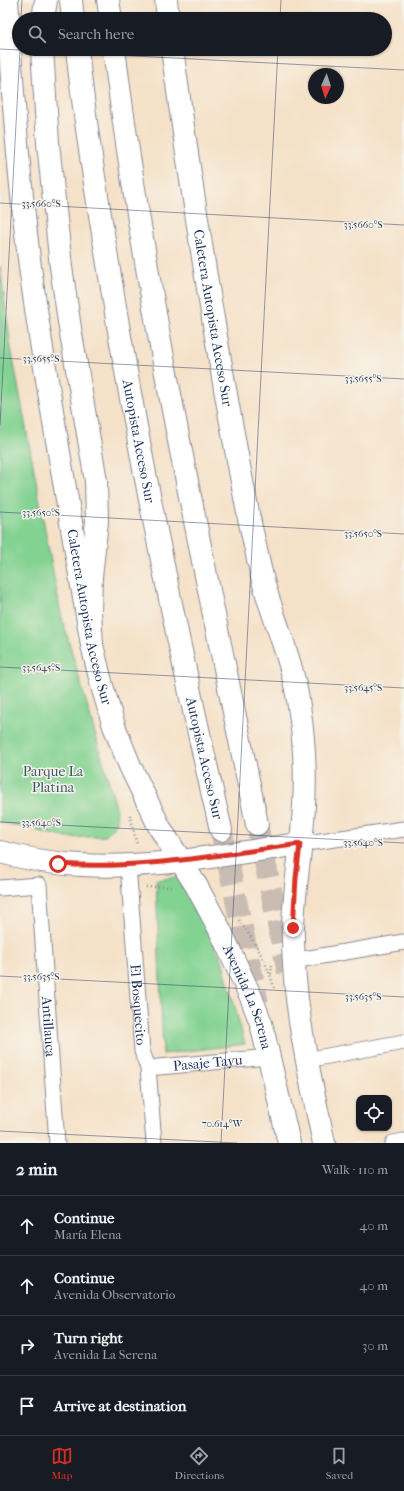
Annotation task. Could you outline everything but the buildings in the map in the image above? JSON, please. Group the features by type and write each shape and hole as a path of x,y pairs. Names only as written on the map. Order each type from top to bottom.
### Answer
{"main road":[{"name":"Caletera Autopista Acceso Sur","path":"7,0 19,160 30,265 48,386 92,645 114,726 130,766 157,822 180,860"},
{"path":"44,12 46,0"},
{"path":"71,0 72,12"},
{"path":"108,0 110,12"},
{"path":"166,0 167,12"},
{"path":"42,56 49,151 61,267 97,489 97,521 91,577 90,612 92,645"},
{"name":"Autopista Acceso Sur","path":"78,56 100,215 141,457 197,728 221,830"},
{"path":"115,56 138,213 161,350 199,547 257,824"},
{"name":"Caletera Autopista Acceso Sur","path":"173,56 183,130 217,343 250,522 264,586 293,677 298,700 304,755 305,782 305,805 300,844"},
{"path":"0,852 27,859 58,864 104,866 180,860 300,844 294,903 293,962 297,1005 306,1060 324,1143"},
{"name":"Avenida La Serena","path":"180,860 219,928 261,1023 289,1143"}],"street":[{"path":"300,844 404,829"},
{"name":"El Bosquecito","path":"128,865 142,1051 148,1068 154,1143"},
{"name":"Antillauca","path":"0,888 39,885 57,1143"},
{"path":"293,962 404,942"},
{"path":"306,1060 404,1042"},
{"name":"Pasaje Tayu","path":"148,1068 269,1057"},
{"path":"393,1143 404,1141"}],"green space":[{"name":"Parque La Platina","path":"0,266 11,348 61,614 116,807 117,822 106,836 68,838 0,822"},
{"path":"180,877 222,960 245,1044 163,1054 156,880"}],"tunnel":[{"path":"257,824 288,972"},
{"path":"221,830 258,1003"}],"route":[{"path":"58,864 104,866 143,864 300,844 293,928"}]}
